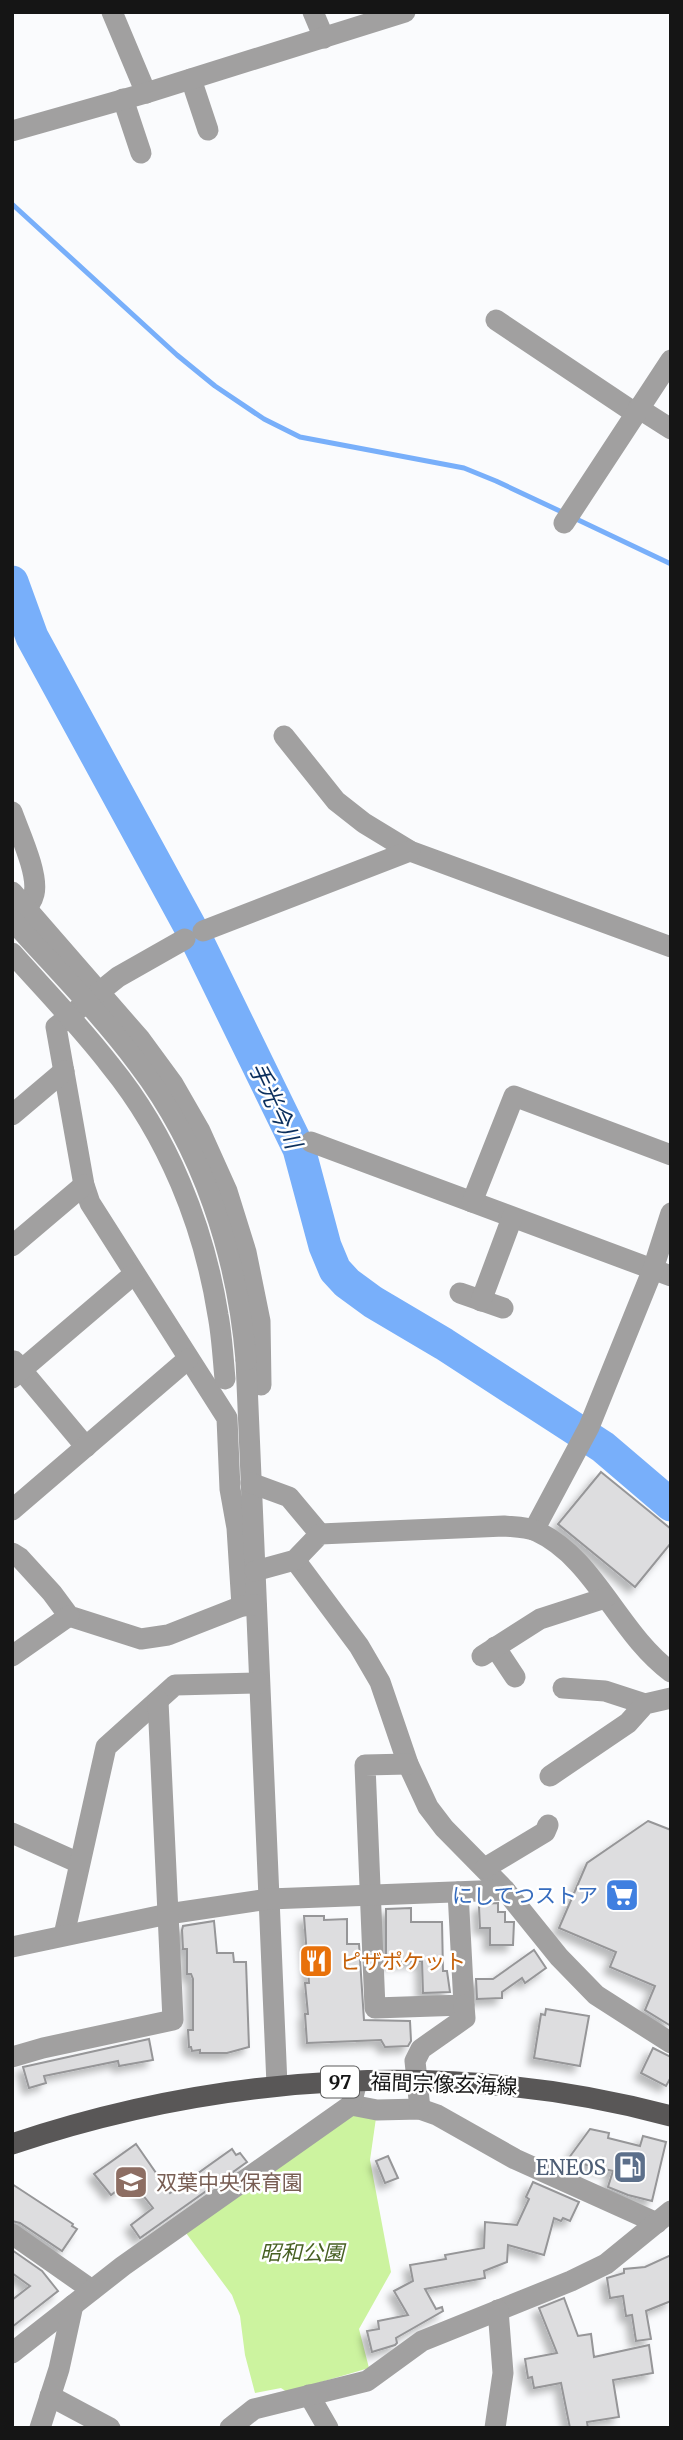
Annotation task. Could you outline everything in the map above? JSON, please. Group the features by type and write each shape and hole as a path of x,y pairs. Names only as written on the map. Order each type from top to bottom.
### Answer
{"main road":[{"name":"福間宗像玄海線","path":"12,2144 99,2119 189,2098 277,2085 357,2081 418,2079 536,2088 595,2098 671,2116"}],"street":[{"path":"111,12 146,93"},
{"path":"313,12 324,38"},
{"path":"12,131 146,93 405,12"},
{"path":"191,79 208,130"},
{"path":"123,99 141,153"},
{"path":"496,320 637,411 671,429"},
{"path":"564,523 671,360"},
{"path":"284,736 336,801 364,823 410,851 671,947"},
{"path":"12,812 34,878 34,893 17,918"},
{"path":"277,2085 259,1683 230,1489 227,1418 90,1203 56,1027 118,977 194,935 410,851"},
{"path":"12,892 17,918 139,1064 168,1108 194,1157 220,1224 234,1270 243,1320 247,1369 255,1571 249,1606"},
{"path":"17,918 101,991 173,1084 200,1131 227,1191 246,1252 260,1321 262,1412 250,1430"},
{"path":"12,953 111,1066 147,1118 178,1177 197,1226 210,1274 219,1317 225,1379"},
{"path":"12,1115 64,1071"},
{"path":"472,1202 514,1096 671,1155"},
{"path":"311,1143 662,1272"},
{"path":"12,1247 85,1185"},
{"path":"534,1530 585,1434 662,1272 671,1213"},
{"path":"481,1301 512,1218"},
{"path":"86,1447 15,1369 134,1274"},
{"path":"460,1293 503,1308"},
{"path":"12,1510 188,1359"},
{"path":"201,1380 225,1379 247,1369"},
{"path":"251,1483 289,1497 320,1534"},
{"path":"255,1571 295,1560 320,1534 504,1526 534,1530 562,1546 576,1559 622,1622 648,1652 671,1672"},
{"path":"12,1553 20,1558 52,1593 69,1616 141,1639 168,1634 249,1606"},
{"path":"295,1560 359,1646 380,1682 408,1763 428,1807 444,1828 485,1868 559,1957 596,1994 671,2043"},
{"path":"515,1677 489,1652 540,1619 605,1598"},
{"path":"15,1647 69,1616"},
{"path":"64,1935 106,1747 175,1685 259,1683"},
{"path":"563,1688 605,1691 645,1704 671,1698"},
{"path":"12,2057 173,2020 158,1701"},
{"path":"550,1776 628,1723 645,1704"},
{"path":"408,1763 365,1765 375,2008 464,2005"},
{"path":"485,1868 545,1832 548,1825"},
{"path":"12,1833 79,1863"},
{"path":"12,1947 168,1914 269,1899 505,1891"},
{"path":"420,2109 415,2061 421,2049 466,2018 458,1892"},
{"path":"12,2353 134,2258 351,2105 357,2081"},
{"path":"230,2428 254,2409 368,2381 422,2341 571,2281 606,2264 664,2217 515,2159 456,2125 420,2109 377,2110 351,2105"},
{"path":"12,2234 92,2290"},
{"path":"40,2428 74,2305"},
{"path":"495,2428 503,2373 498,2310"},
{"path":"309,2395 328,2428"},
{"path":"50,2396 110,2428"}],"green space":[{"name":"昭和公園","path":"352,2113 376,2118 370,2160 391,2272 359,2329 369,2368 287,2392 281,2388 255,2393 245,2355 240,2316 232,2295 186,2233"}],"building":[{"path":"601,1472 671,1529 671,1543 635,1587 558,1524"},
{"name":"にしてつストア","path":"648,1821 671,1830 671,2026 645,2010 655,1986 610,1967 616,1952 559,1928 587,1863"},
{"path":"498,1903 498,1912 505,1912 505,1922 514,1922 513,1945 490,1945 490,1928 480,1928 479,1907 482,1904"},
{"path":"411,1908 411,1922 442,1922 443,1971 447,1971 450,1992 423,1993 422,1961 386,1963 386,1909"},
{"path":"304,1916 324,1916 324,1920 347,1919 347,1944 359,1944 364,2020 410,2021 411,2041 408,2046 385,2047 381,2040 307,2043 305,1983 309,1983"},
{"path":"214,1921 217,1953 233,1953 234,1962 246,1962 249,2047 227,2053 200,2053 200,2050 192,2051 189,2047 188,2030 193,2030 193,1979 191,1974 187,1974 187,1949 183,1949 182,1930 183,1926"},
{"path":"534,1950 546,1968 525,1983 522,1978 502,1992 502,1998 477,1999 476,1979 493,1979"},
{"path":"546,2009 589,2016 580,2066 534,2058 541,2014 545,2015"},
{"path":"149,2039 153,2060 119,2066 118,2061 44,2076 46,2083 29,2088 23,2067"},
{"path":"653,2048 671,2057 671,2077 666,2086 641,2073"},
{"path":"590,2129 609,2133 608,2138 640,2146 643,2136 666,2142 652,2201 608,2187 613,2171 574,2162 572,2170 563,2166"},
{"path":"136,2144 170,2193 232,2149 236,2155 240,2153 247,2162 140,2238 131,2225 153,2208 131,2180 111,2195 94,2174"},
{"path":"388,2156 398,2178 385,2183 376,2161"},
{"path":"533,2182 579,2202 570,2221 554,2218 544,2255 508,2245 507,2262 484,2271 485,2278 425,2289 436,2309 442,2307 443,2311 396,2338 395,2345 372,2352 367,2331 379,2329 378,2321 408,2315 394,2291 413,2281 410,2265 446,2259 445,2255 484,2248 485,2222 517,2225 529,2199 526,2197"},
{"path":"12,2184 77,2229 62,2251 20,2223 12,2221"},
{"path":"12,2250 42,2271 58,2291 12,2327 12,2300 30,2286 12,2273"},
{"path":"671,2255 671,2301 646,2311 651,2339 636,2341 632,2315 626,2316 623,2296 610,2298 607,2278 624,2273 624,2269 645,2267"},
{"path":"564,2298 578,2336 591,2334 594,2357 649,2345 653,2373 613,2380 619,2417 587,2422 588,2428 570,2428 561,2383 534,2388 532,2377 528,2378 525,2359 557,2353 539,2308"}],"waterway":[{"path":"12,204 177,355 215,386 264,419 300,437 464,468 564,513"},
{"path":"572,517 671,564"},
{"name":"手光今川","path":"12,582 32,637 194,934 299,1149 325,1246 335,1270 347,1283 373,1302 444,1344 603,1447 671,1505"}],"place":[{"name":"にしてつストア","path":"622,1895"},
{"name":"ピザポケット","path":"316,1961"},
{"name":"ENEOS","path":"630,2167"},
{"name":"双葉中央保育園","path":"131,2182"}]}
